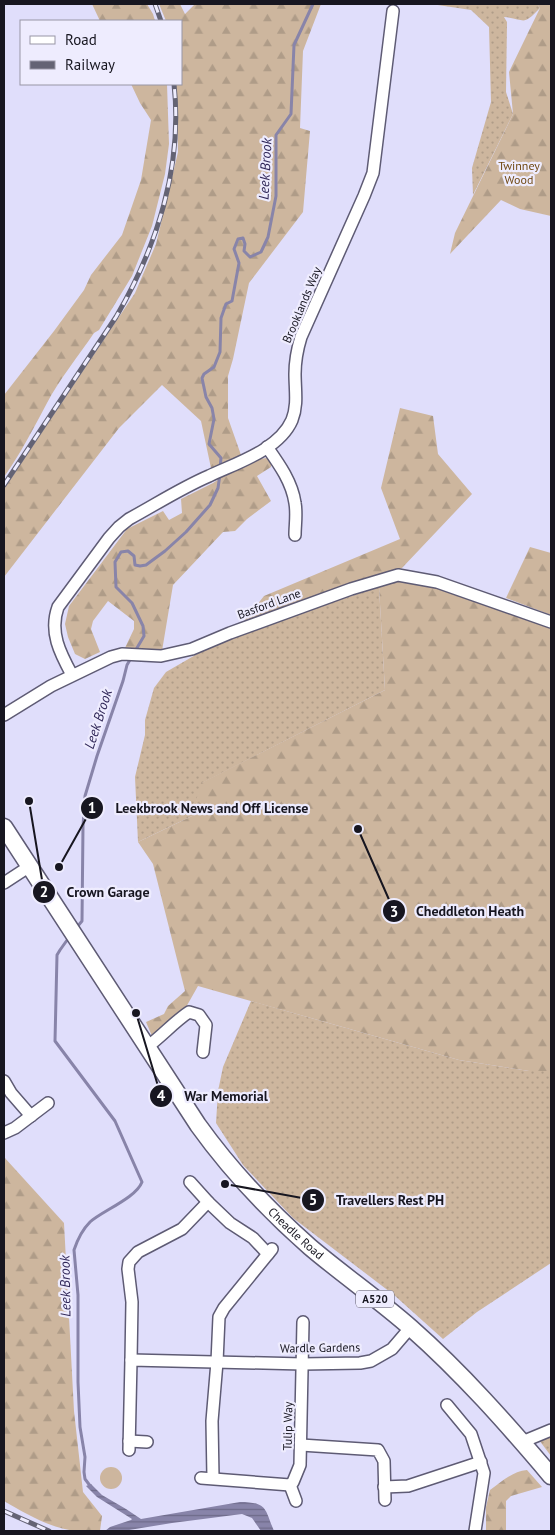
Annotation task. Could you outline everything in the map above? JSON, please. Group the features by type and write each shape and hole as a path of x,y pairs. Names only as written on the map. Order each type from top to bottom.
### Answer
{"highway":[{"name":"Cheadle Road","path":"4,827 198,1125 223,1159 254,1195 310,1247 410,1328 462,1377 551,1476"}],"street":[{"name":"Brooklands Way","path":"72,675 62,657 54,627 54,616 58,607 119,527 128,519 209,475 235,465 268,447 280,437 292,419 296,407 296,355 301,337 373,173 393,11"},
{"path":"268,447 288,480 293,493 296,513 295,535"},
{"name":"Basford Lane","path":"4,715 72,675 111,656 122,654 161,656 192,649 230,633 351,589 398,575 437,582 551,622"},
{"path":"4,883 30,866"},
{"path":"147,1047 177,1020 189,1012 199,1015 206,1025 203,1052"},
{"path":"4,1081 11,1093 30,1116"},
{"path":"4,1133 15,1128 48,1103"},
{"path":"190,1182 230,1223 270,1252 224,1308 219,1317 212,1420 213,1478"},
{"path":"147,1442 129,1446 132,1302 128,1269 129,1262 138,1252 182,1229 208,1202"},
{"name":"Tulip Way","path":"290,1485 300,1465 303,1322"},
{"name":"Wardle Gardens","path":"131,1360 346,1364 371,1361 392,1349 410,1328"},
{"path":"447,1405 471,1434 484,1473 475,1531"},
{"path":"522,1442 551,1430"},
{"path":"301,1445 378,1450 384,1462 385,1500"},
{"path":"384,1487 408,1486 480,1462"},
{"path":"201,1478 290,1485 296,1501"}],"green space":[{"path":"92,4 147,4 155,20 100,20"},
{"path":"159,4 180,4 185,14 195,4 321,4 303,51 300,128 310,131 303,212 249,283 228,376 228,418 241,455 211,468 201,421 162,385 119,428 4,577 4,489 135,293 156,244 178,152 176,85 182,85 182,20 166,20"},
{"path":"431,4 537,4 540,8 526,20 504,17 507,22 506,92 513,114 473,195 472,168 491,102 489,27 471,10"},
{"name":"Twinney Wood","path":"537,4 551,4 551,216 520,209 501,200 450,254 455,233 513,114 509,72 540,8"},
{"path":"131,85 167,85 169,144 165,174 152,226 132,276 99,330 94,333 57,385 4,477 4,395 54,331 84,290 91,275 122,235 141,180 151,120"},
{"path":"400,408 433,416 438,454 472,494 402,568 241,625 264,596 400,539 381,488"},
{"path":"266,458 271,460 271,467 257,476 271,501 247,519 235,531 223,532 173,585 162,651 124,650 134,629 134,621 108,601 93,621 91,629 100,652 85,659 75,654 65,624 69,606 127,529 163,511 169,520 182,513 181,499 228,473 255,460"},
{"path":"530,547 551,553 551,615 506,598"},
{"path":"400,581 441,588 551,627 551,1071 529,1071 459,1060 198,986 181,1016 152,1036 146,1022 164,1014 168,1006 185,991 153,864 138,842 192,816 201,783 385,690 379,587"},
{"path":"379,587 385,690 202,783 192,816 138,842 135,777 145,735 145,720 154,688 166,672 204,650 278,620"},
{"path":"251,1001 459,1060 529,1071 551,1071 551,1263 477,1312 443,1339 394,1295 293,1218 243,1165 216,1123 218,1091 223,1067"},
{"path":"4,1157 64,1223 74,1411 83,1492 102,1516 100,1531 67,1530 57,1527 29,1515 4,1501"},
{"path":"551,1434 551,1456 539,1440"},
{"path":"107,1467 115,1467 122,1474 122,1482 115,1489 107,1489 100,1482 100,1474"},
{"path":"527,1470 542,1487 511,1496 506,1501 506,1531 486,1531 486,1507 490,1490 512,1475"}],"shaded area":[{"path":"91,1484 102,1495 141,1519 249,1502 264,1509 274,1531 261,1531 252,1518 242,1514 123,1531 105,1531 110,1527 132,1519 97,1497 86,1486"}],"waterway":[{"name":"Leek Brook","path":"220,468 221,458 209,444 214,419 202,378 204,374 214,367 220,352 221,318 226,304 232,301 239,263 234,249 238,239 243,238 245,244 244,251 250,257 261,252 268,237 276,196 276,135 291,114 294,45 313,4"},
{"name":"Leek Brook","path":"134,653 144,636 143,626 132,603 116,587 115,562 121,552 128,551 134,556 135,565 146,565 165,551 186,532 210,505 218,488 220,474"},
{"name":"Leek Brook","path":"77,927 82,921 85,796 127,665 131,658"},
{"name":"Leek Brook","path":"70,936 57,955 55,1041 115,1121 142,1182 139,1188 126,1199 90,1222 80,1235 74,1250 78,1295 80,1427 85,1457 85,1479 91,1487"}],"railway":[{"path":"155,4 161,20"},
{"path":"4,485 116,317 144,263 164,205 170,175 176,115 174,85"},
{"path":"4,1511 49,1531"}],"place":[{"name":"Crown Garage","path":"29,801"},
{"name":"Cheddleton Heath","path":"358,829"},
{"name":"Leekbrook News and Off License","path":"59,867"},
{"name":"War Memorial","path":"136,1013"},
{"name":"Travellers Rest PH","path":"225,1184"}]}
